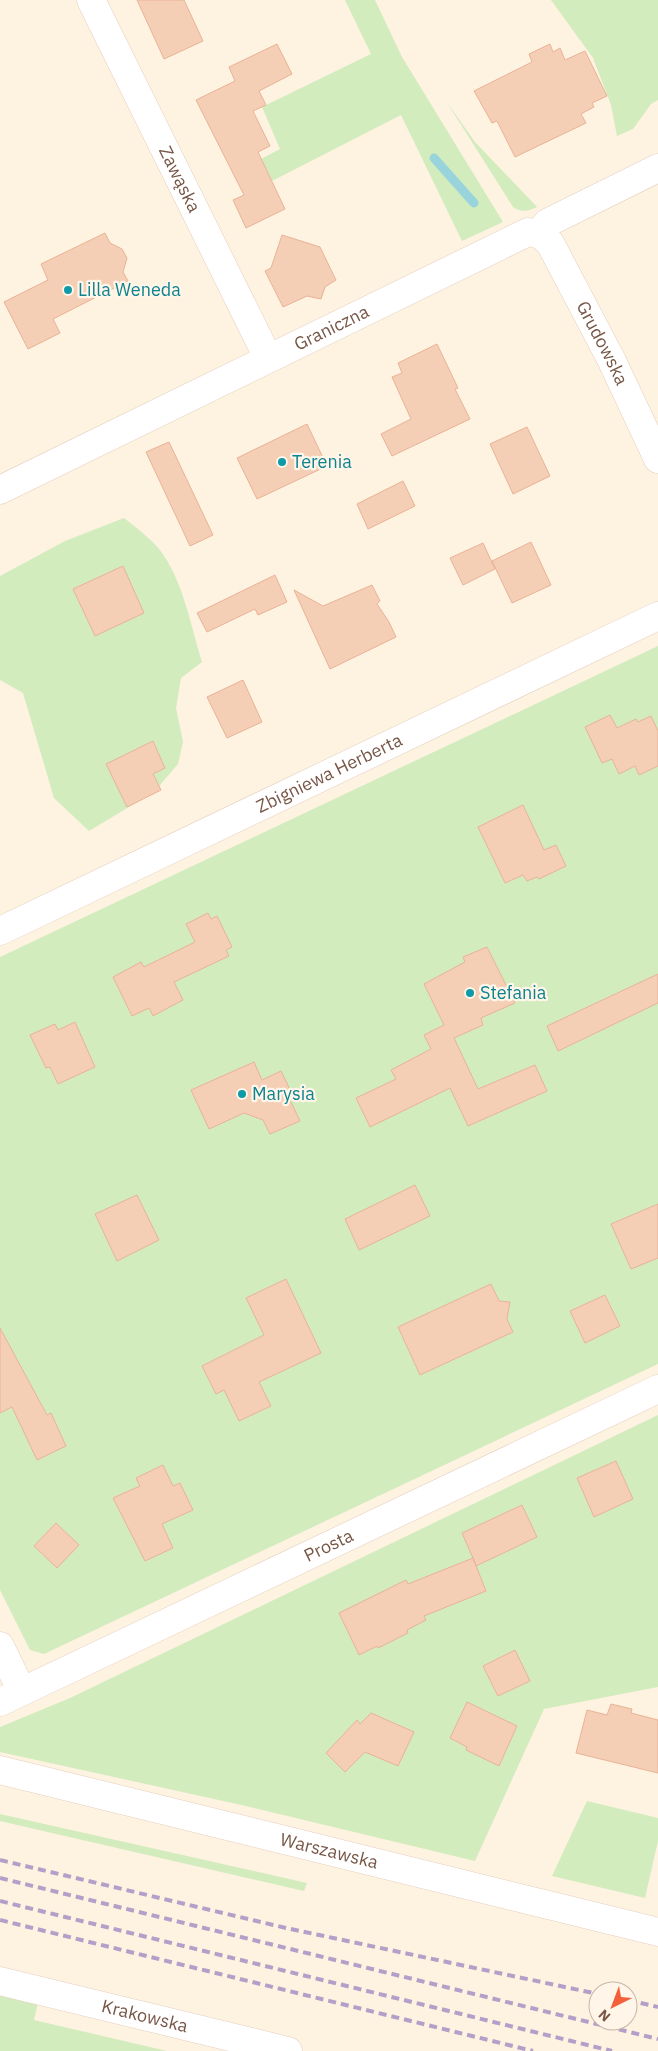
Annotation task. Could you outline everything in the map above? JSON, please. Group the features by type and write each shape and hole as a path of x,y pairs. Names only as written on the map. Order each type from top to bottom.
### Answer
{"street":[{"name":"Zawąska","path":"91,0 268,358"},
{"path":"539,234 547,223 658,168"},
{"name":"Graniczna","path":"0,490 528,232 539,234"},
{"name":"Grudowska","path":"539,234 550,243 612,361 658,459"},
{"name":"Zbigniewa Herberta","path":"0,931 658,616"},
{"name":"Prosta","path":"11,1696 658,1389"},
{"path":"0,1646 11,1696"},
{"name":"Warszawska","path":"0,1770 658,1932"},
{"name":"Krakowska","path":"0,1981 288,2051"}],"green space":[{"path":"345,0 375,0 402,57 503,222 462,241 401,115 272,181 261,159 280,149 262,107 371,54"},
{"path":"551,0 658,0 658,100 651,104 633,129 617,136 611,105 593,58"},
{"path":"446,101 475,142 537,207 525,211 513,207"},
{"path":"124,518 157,547 172,570 183,595 202,662 181,678 176,708 183,742 178,764 154,792 89,831 54,798 23,693 0,680 0,576 65,541"},
{"path":"658,646 658,1364 44,1654 30,1650 0,1590 0,957"},
{"path":"658,1415 658,1687 544,1709 475,1861 237,1804 0,1752 0,1727 70,1698"},
{"path":"587,1801 658,1818 658,1841 645,1898 552,1876"},
{"path":"0,1814 307,1883 304,1891 0,1821"},
{"path":"0,1989 39,1998 34,2020 167,2051 0,2051"}],"building":[{"path":"137,0 184,0 203,41 164,59"},
{"path":"277,44 292,74 259,91 266,105 253,111 270,146 258,152 285,209 246,228 233,200 244,195 196,100 235,81 229,67"},
{"path":"550,44 553,52 560,48 565,60 585,51 607,96 592,103 594,107 581,114 586,123 515,157 497,121 492,123 474,91 532,62 529,54"},
{"name":"Lilla Weneda","path":"105,233 110,243 122,249 127,258 123,272 128,281 53,319 60,333 28,349 4,302 48,280 41,264"},
{"path":"282,235 320,247 336,280 325,287 321,299 307,296 283,307 265,271 271,268"},
{"path":"437,344 458,388 455,389 470,419 392,456 381,434 411,419 392,377 402,373 398,363"},
{"name":"Terenia","path":"307,424 327,466 257,499 237,458"},
{"path":"527,427 550,476 513,494 490,444"},
{"path":"169,442 213,535 190,546 146,452"},
{"path":"403,481 415,506 368,529 357,504"},
{"path":"531,542 551,585 512,603 492,561"},
{"path":"483,543 495,569 463,585 450,558"},
{"path":"123,566 144,613 95,636 73,589"},
{"path":"275,575 287,602 258,615 255,609 207,632 197,613"},
{"path":"372,585 380,601 377,604 396,637 330,669 294,590 323,606"},
{"path":"243,680 262,722 227,738 207,697"},
{"path":"610,715 617,728 636,719 638,722 651,716 658,731 658,766 639,775 635,766 619,774 612,759 602,763 585,727"},
{"path":"153,741 165,768 153,774 161,790 127,807 106,764"},
{"path":"523,805 544,850 556,845 566,866 539,879 537,877 527,881 523,875 505,883 478,827"},
{"path":"208,913 211,919 217,916 232,947 226,950 229,956 174,982 183,1000 153,1016 149,1008 132,1016 113,977 141,962 144,967 195,942 186,924"},
{"path":"487,947 515,1003 481,1018 483,1025 454,1038 478,1089 535,1065 547,1091 468,1126 450,1088 370,1127 356,1098 396,1079 391,1070 431,1049 424,1035 444,1025 424,984 465,962 463,957"},
{"path":"658,974 658,1003 558,1051 547,1026"},
{"path":"75,1022 95,1067 58,1084 50,1067 46,1068 30,1035 55,1024 58,1030"},
{"name":"Marysia","path":"254,1062 262,1080 281,1071 294,1098 290,1100 300,1121 270,1134 263,1120 244,1113 209,1129 191,1090"},
{"path":"415,1185 430,1216 359,1250 345,1219"},
{"path":"137,1195 159,1240 117,1261 95,1214"},
{"path":"658,1204 658,1258 631,1269 611,1224"},
{"path":"286,1279 321,1353 259,1382 271,1406 239,1421 224,1390 216,1394 202,1366 264,1335 246,1298"},
{"path":"491,1284 499,1301 510,1302 507,1319 513,1332 420,1375 398,1327"},
{"path":"605,1295 620,1326 585,1343 570,1311"},
{"path":"0,1328 47,1415 51,1413 66,1446 37,1460 12,1407 0,1413"},
{"path":"616,1461 633,1499 594,1517 577,1478"},
{"path":"163,1465 173,1486 180,1483 193,1510 162,1524 173,1548 145,1561 113,1498 140,1486 136,1478"},
{"path":"522,1505 537,1537 476,1566 486,1591 424,1616 426,1620 407,1630 408,1633 359,1655 339,1613 406,1580 408,1584 473,1558 462,1533"},
{"path":"56,1523 79,1545 57,1568 34,1546"},
{"path":"515,1650 530,1681 498,1696 483,1666"},
{"path":"467,1702 517,1726 499,1766 466,1750 467,1747 450,1738"},
{"path":"611,1704 632,1709 631,1713 658,1720 658,1773 576,1753 587,1710 607,1715"},
{"path":"371,1713 414,1732 398,1766 365,1752 345,1772 326,1753 357,1720 360,1724"}],"waterway":[{"path":"434,158 474,203"}],"railway":[{"path":"0,1860 286,1928 588,1992"},
{"path":"0,1878 658,2039"},
{"path":"0,1901 612,2051"},
{"path":"0,1920 533,2051"},
{"path":"638,2002 658,2007"}],"place":[{"name":"Lilla Weneda","path":"68,290"},
{"name":"Terenia","path":"282,462"},
{"name":"Stefania","path":"470,993"},
{"name":"Marysia","path":"242,1094"}]}
